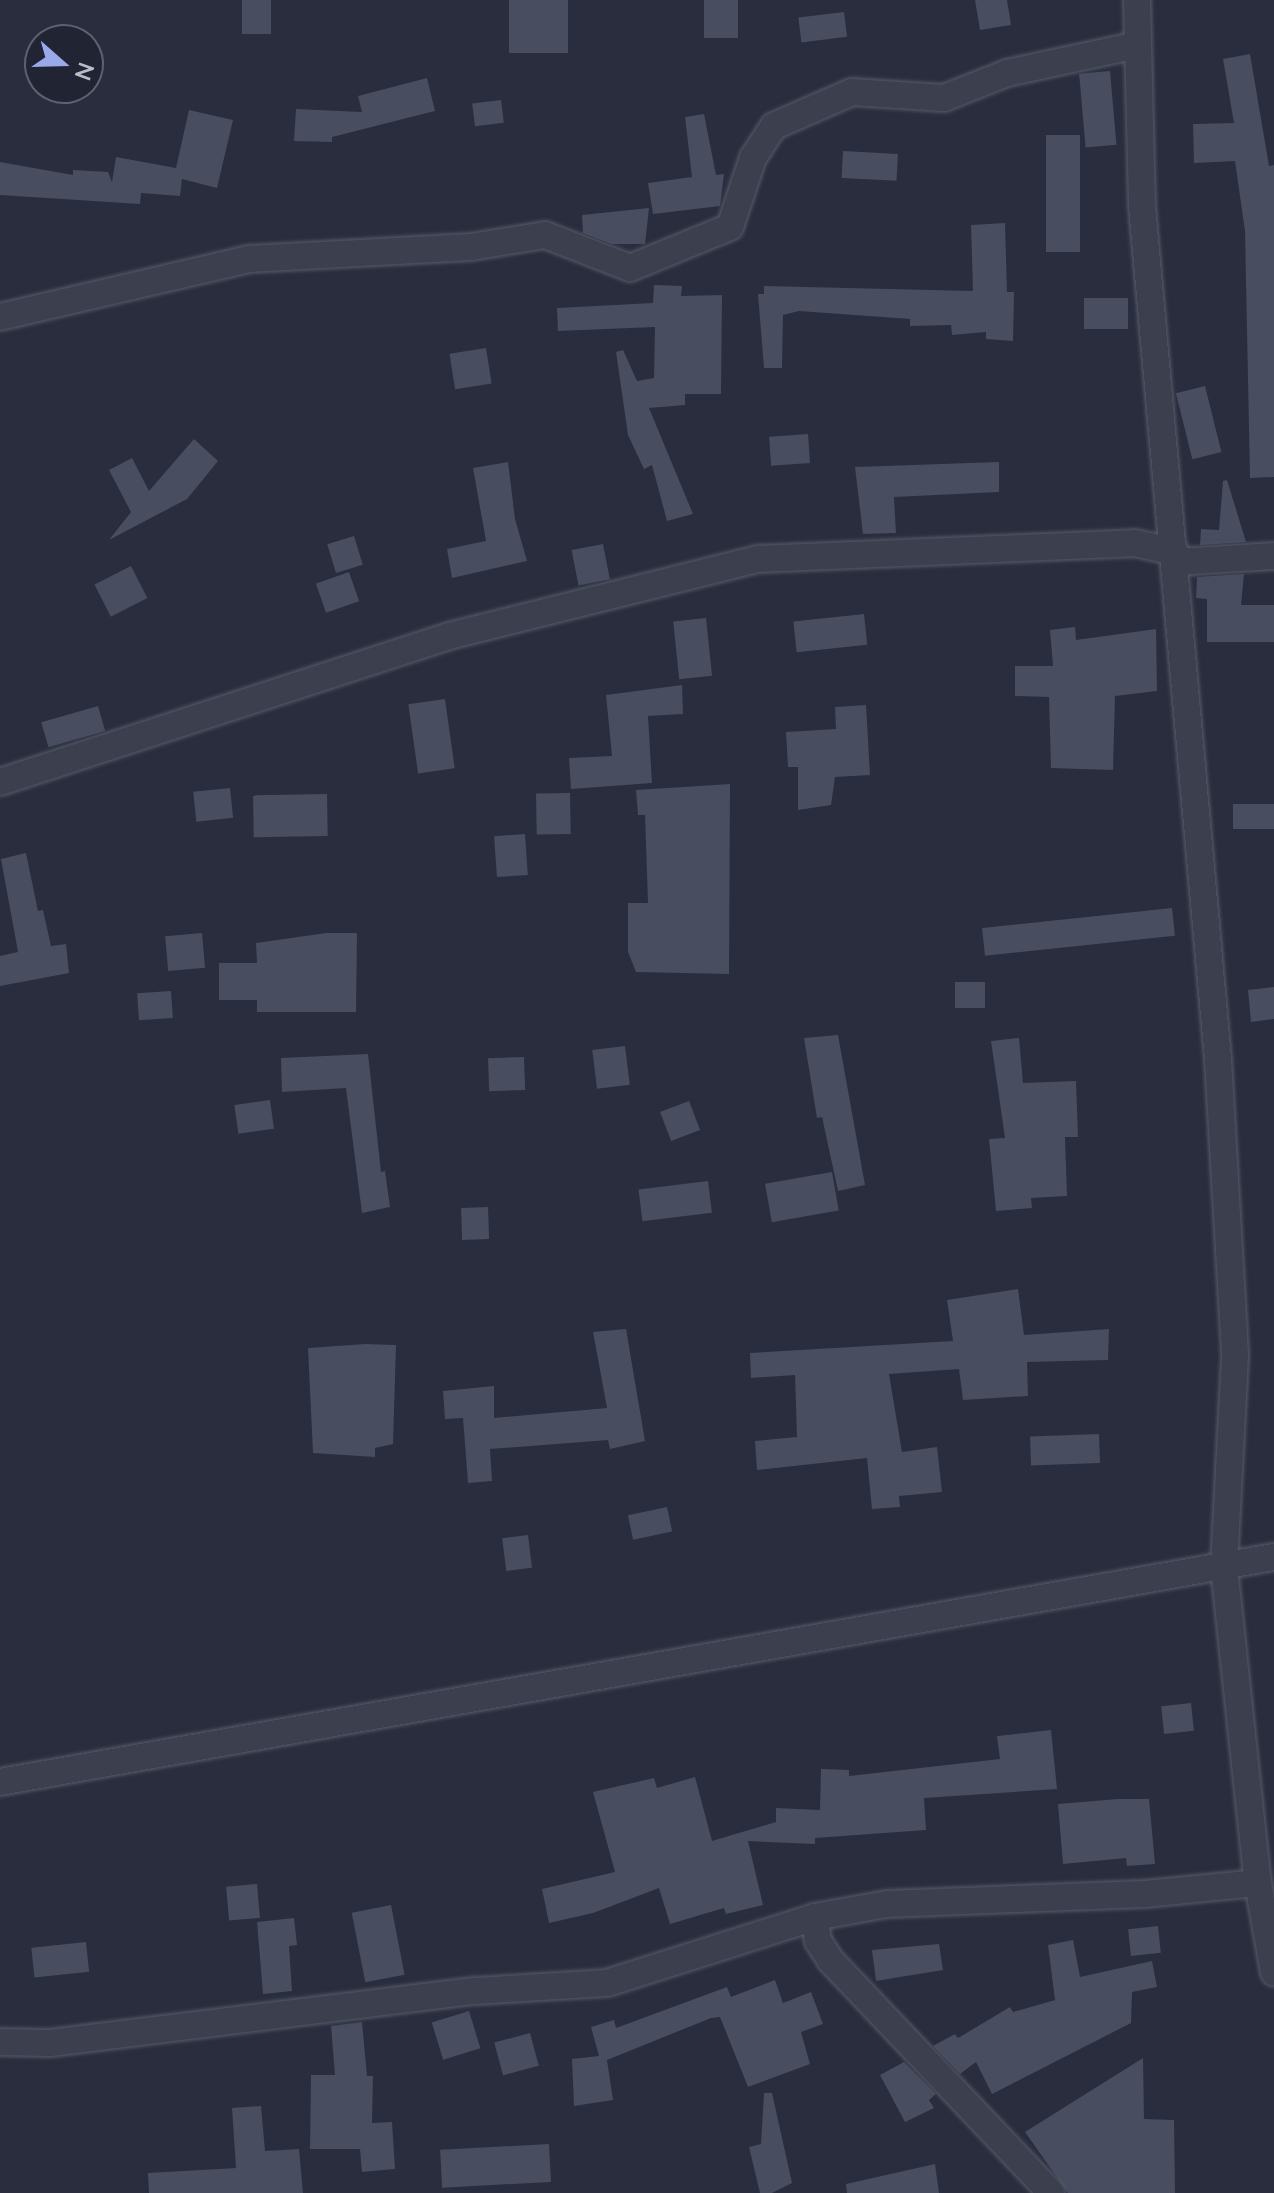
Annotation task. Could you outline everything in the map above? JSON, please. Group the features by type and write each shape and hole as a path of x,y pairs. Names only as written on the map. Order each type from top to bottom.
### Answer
{"street":[{"path":"1137,0 1142,206 1176,557 1218,1059 1235,1356 1224,1567 1258,1883 1274,1973"},
{"path":"0,317 249,259 471,247 545,235 630,268 730,227 753,158 774,126 852,92 944,98 1007,73 1138,45"},
{"path":"0,782 449,636 758,559 1135,543 1176,557 1274,556"},
{"path":"0,1782 1274,1557"},
{"path":"0,2042 50,2043 476,1991 607,1983 815,1917 887,1904 1145,1894 1258,1883"},
{"path":"815,1917 818,1941 831,1961 1051,2193"}],"building":[{"path":"242,0 271,0 271,34 242,34"},
{"path":"509,0 568,0 568,53 509,53"},
{"path":"704,0 738,0 738,38 704,38"},
{"path":"975,0 1007,0 1011,25 980,30"},
{"path":"844,12 847,37 801,42 798,18"},
{"path":"1250,54 1269,166 1274,165 1274,477 1250,478 1245,231 1235,161 1194,163 1193,124 1234,123 1223,59"},
{"path":"1110,71 1116,145 1086,147 1079,74"},
{"path":"427,78 435,111 332,137 332,142 294,141 296,109 362,112 358,96"},
{"path":"501,100 504,123 475,126 472,104"},
{"path":"189,110 233,120 217,188 182,179 180,196 141,193 140,204 0,195 0,162 73,175 73,170 108,172 112,182 116,157 176,168"},
{"path":"704,114 716,175 724,174 720,206 653,214 648,183 692,177 685,117"},
{"path":"1046,135 1080,135 1080,252 1046,252"},
{"path":"843,151 898,154 897,181 842,178"},
{"path":"649,208 645,244 612,244 583,233 582,215"},
{"path":"1005,223 1007,292 1014,292 1013,341 986,339 986,332 952,335 951,325 910,326 910,319 799,311 783,315 782,368 764,368 758,294 764,294 764,286 973,291 971,225"},
{"path":"654,285 682,286 681,296 722,295 721,394 685,394 685,405 649,408 693,514 667,521 652,465 644,469 628,435 616,352 623,350 637,381 654,378 655,327 558,331 557,308 653,303"},
{"path":"1084,298 1128,298 1128,329 1084,329"},
{"path":"486,348 492,384 455,389 449,354"},
{"path":"1205,386 1221,452 1192,459 1176,393"},
{"path":"808,434 810,463 771,466 769,437"},
{"path":"194,439 218,461 187,499 109,540 131,512 109,470 132,458 149,491"},
{"path":"508,462 515,519 527,561 452,578 447,549 486,541 473,468"},
{"path":"999,462 999,492 894,497 896,533 863,534 855,467"},
{"path":"1227,480 1246,542 1200,545 1201,529 1219,530 1223,481"},
{"path":"354,536 363,565 336,573 327,544"},
{"path":"603,544 610,579 578,585 572,550"},
{"path":"131,566 147,598 111,617 94,585"},
{"path":"349,572 359,601 326,613 316,583"},
{"path":"1244,574 1241,605 1274,605 1274,642 1207,642 1207,599 1196,598 1197,577"},
{"path":"864,614 867,645 797,652 793,621"},
{"path":"706,618 712,676 679,679 673,621"},
{"path":"1075,627 1076,640 1156,629 1157,691 1115,696 1113,770 1051,768 1049,697 1015,696 1015,666 1053,666 1050,630"},
{"path":"682,685 683,714 648,716 652,783 571,789 569,758 612,756 606,695"},
{"path":"445,699 455,768 418,773 408,704"},
{"path":"866,705 870,775 835,777 831,805 798,810 798,767 788,767 786,732 836,729 835,707"},
{"path":"98,706 105,731 48,747 41,722"},
{"path":"730,784 729,974 636,972 628,952 628,903 648,903 645,815 638,815 636,790"},
{"path":"230,788 233,818 196,822 193,792"},
{"path":"570,793 571,834 537,835 536,794"},
{"path":"327,794 328,836 254,837 253,795"},
{"path":"1233,804 1274,804 1274,829 1233,829"},
{"path":"525,834 528,875 497,877 494,836"},
{"path":"26,853 38,911 43,910 51,946 66,944 69,973 0,986 0,956 18,952 1,859"},
{"path":"1172,908 1175,936 985,956 982,928"},
{"path":"202,933 205,968 168,971 165,936"},
{"path":"326,933 357,933 356,1012 257,1012 257,1000 219,1000 219,963 257,963 256,943"},
{"path":"955,982 985,982 985,1008 955,1008"},
{"path":"1274,987 1274,1019 1251,1022 1248,990"},
{"path":"171,991 173,1018 139,1020 137,993"},
{"path":"838,1035 865,1185 838,1191 822,1117 817,1118 804,1038"},
{"path":"1019,1038 1023,1083 1076,1081 1078,1137 1065,1137 1067,1196 1031,1198 1032,1208 996,1211 989,1139 1005,1138 991,1041"},
{"path":"625,1046 630,1085 597,1089 592,1050"},
{"path":"368,1054 381,1172 385,1171 390,1207 362,1213 346,1088 282,1092 281,1058"},
{"path":"524,1057 525,1090 489,1091 488,1058"},
{"path":"270,1100 274,1129 238,1134 234,1105"},
{"path":"689,1101 700,1130 671,1141 660,1112"},
{"path":"832,1172 839,1210 772,1222 765,1184"},
{"path":"708,1181 712,1213 642,1221 639,1190"},
{"path":"488,1207 489,1239 462,1240 461,1208"},
{"path":"1018,1289 1024,1335 1109,1329 1108,1360 1027,1362 1028,1396 963,1400 959,1369 889,1374 902,1452 937,1447 942,1492 899,1496 900,1507 872,1509 867,1458 757,1470 755,1441 797,1437 795,1375 751,1378 750,1353 953,1341 947,1300"},
{"path":"626,1329 645,1441 610,1449 608,1440 490,1449 492,1481 468,1483 463,1418 445,1419 443,1391 494,1386 494,1418 607,1408 593,1332"},
{"path":"396,1345 393,1444 375,1448 375,1457 313,1453 308,1348"},
{"path":"1099,1434 1100,1463 1031,1465 1030,1436"},
{"path":"667,1507 672,1531 633,1540 628,1515"},
{"path":"528,1535 532,1568 506,1571 502,1538"},
{"path":"1191,1703 1194,1731 1164,1734 1161,1706"},
{"path":"1051,1730 1057,1789 924,1798 926,1830 815,1838 815,1844 748,1841 763,1905 726,1914 724,1908 670,1924 659,1888 593,1913 549,1923 542,1889 615,1872 593,1792 654,1778 657,1788 695,1777 712,1841 776,1822 776,1808 820,1810 821,1769 849,1770 849,1776 1000,1759 997,1736"},
{"path":"1149,1799 1155,1864 1127,1866 1126,1858 1063,1864 1058,1804"},
{"path":"257,1884 260,1918 229,1921 226,1887"},
{"path":"391,1905 405,1975 365,1982 352,1913"},
{"path":"294,1918 297,1945 289,1946 292,1991 263,1994 257,1922"},
{"path":"1158,1926 1161,1953 1131,1956 1128,1929"},
{"path":"1073,1940 1080,1977 1152,1961 1157,1987 1132,1992 1131,2023 992,2094 976,2062 960,2074 933,2046 955,2034 958,2038 1010,2007 1013,2012 1055,2000 1048,1945"},
{"path":"86,1942 89,1972 34,1978 31,1948"},
{"path":"939,1944 943,1970 876,1981 872,1950"},
{"path":"775,1980 783,2003 811,1992 823,2024 801,2032 810,2064 748,2087 720,2017 711,2018 607,2060 613,2100 574,2106 572,2059 599,2056 591,2027 614,2020 616,2028 727,1987 731,1997"},
{"path":"469,2011 480,2048 443,2060 432,2022"},
{"path":"362,2022 367,2076 373,2076 372,2123 392,2122 395,2169 362,2172 360,2149 310,2149 311,2075 335,2075 331,2026"},
{"path":"530,2033 539,2066 503,2075 494,2043"},
{"path":"1143,2058 1144,2119 1174,2120 1175,2193 1068,2193 1025,2132"},
{"path":"904,2062 936,2094 929,2100 934,2108 905,2122 880,2075"},
{"path":"764,2093 772,2093 792,2183 772,2193 760,2193 749,2147 761,2144"},
{"path":"261,2106 265,2151 299,2149 303,2193 149,2193 148,2173 236,2168 232,2108"},
{"path":"549,2144 551,2182 442,2188 440,2150"},
{"path":"935,2164 939,2193 847,2193 846,2184"}]}
